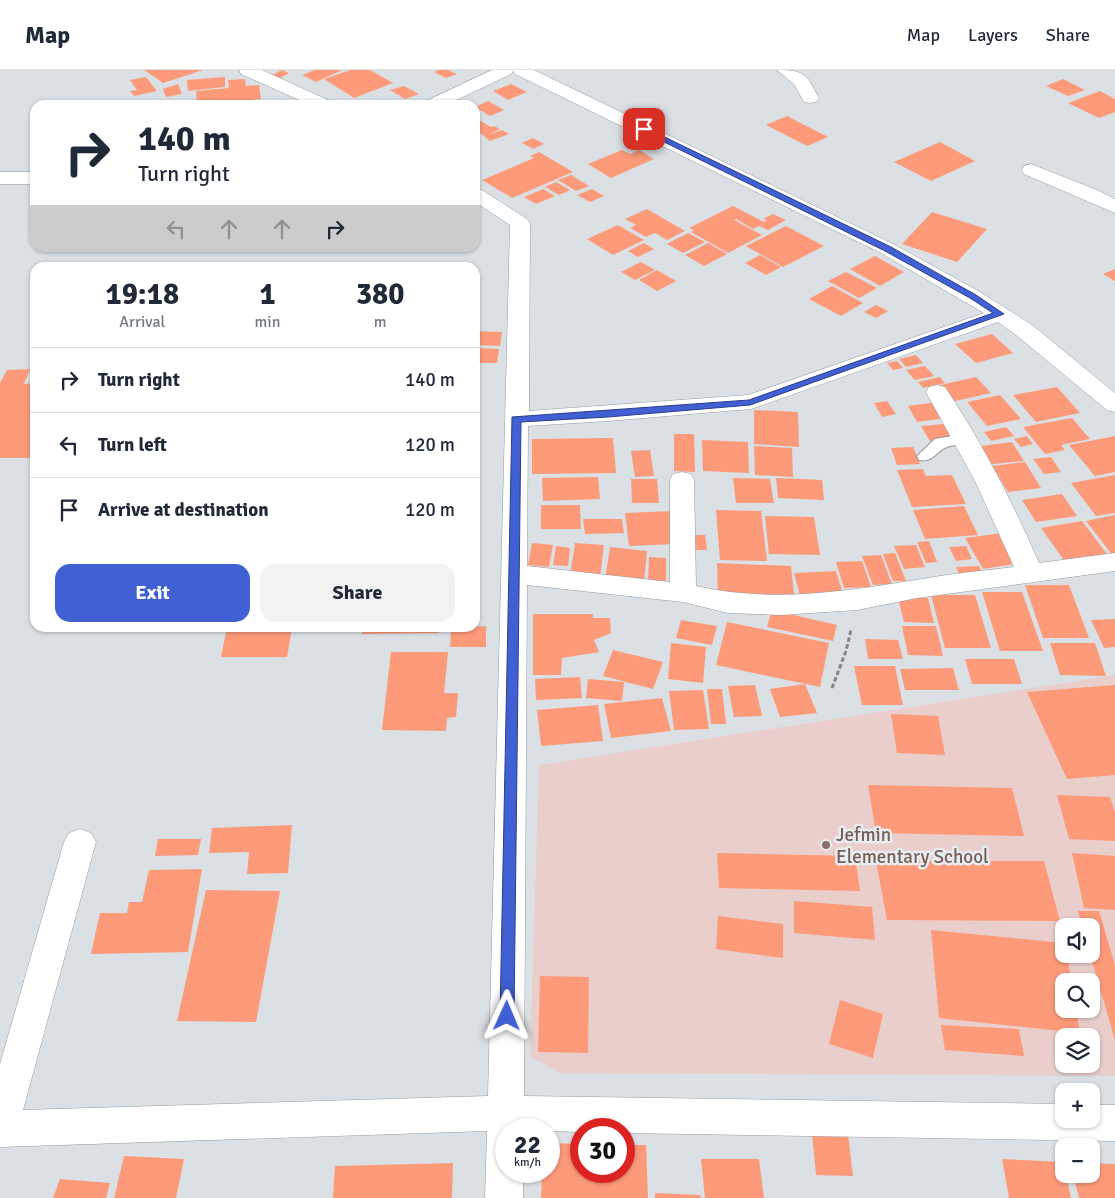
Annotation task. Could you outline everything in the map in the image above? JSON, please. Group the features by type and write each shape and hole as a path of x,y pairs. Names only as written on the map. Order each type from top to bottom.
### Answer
{"street":[{"path":"247,70 314,100"},
{"path":"442,100 505,70"},
{"path":"521,70 888,249 973,296 1024,330 1115,405"},
{"path":"785,70 801,81 810,98"},
{"path":"1031,170 1090,194 1115,207"},
{"path":"0,178 30,178"},
{"path":"480,197 520,223 504,1198"},
{"path":"516,419 608,414 750,402 1000,314"},
{"path":"937,392 965,439 1013,531 1030,574"},
{"path":"682,480 683,593"},
{"path":"514,574 683,593 728,603 781,605 857,600 916,589 1115,562"},
{"path":"80,842 0,1128 505,1113 1115,1123"}],"lane":[{"path":"925,456 941,443 965,439"}],"path":[{"path":"832,688 846,650 857,600"}],"shaded area":[{"name":"Jefmin Elementary School","path":"1115,675 1115,1076 559,1073 530,1056 539,765"}],"building":[{"path":"144,70 203,70 163,83"},
{"path":"282,70 289,73 280,78 272,75"},
{"path":"315,70 342,70 316,82 302,75"},
{"path":"350,70 370,70 393,83 354,98 324,79"},
{"path":"448,70 457,74 446,78 434,72"},
{"path":"146,77 157,91 134,96 130,91 137,90 130,80"},
{"path":"225,77 225,87 188,91 187,80"},
{"path":"245,79 246,86 259,85 261,99 197,100 196,91 229,88 228,80"},
{"path":"1063,79 1085,90 1068,96 1046,86"},
{"path":"178,84 182,94 166,97 163,89"},
{"path":"511,84 527,92 508,100 493,91"},
{"path":"404,86 419,94 405,99 390,90"},
{"path":"1100,91 1115,99 1115,112 1099,118 1068,103"},
{"path":"488,101 504,110 490,116 480,110 480,105"},
{"path":"787,116 828,137 807,146 766,125"},
{"path":"480,121 491,127 494,126 500,129 488,135 502,130 509,134 490,141 480,133 483,130 480,131"},
{"path":"533,138 544,144 533,149 522,143"},
{"path":"940,142 975,161 931,181 894,162"},
{"path":"622,150 630,154 639,150 654,159 611,178 588,164"},
{"path":"539,152 573,172 512,198 482,180 534,158 530,156"},
{"path":"571,175 589,186 576,191 558,180"},
{"path":"556,182 570,190 559,195 545,187"},
{"path":"543,189 555,196 536,204 524,197"},
{"path":"592,189 604,196 590,202 577,195"},
{"path":"733,206 764,222 767,220 763,219 773,214 786,220 768,230 759,226 753,229 736,219 734,220 762,235 728,253 691,232 694,230 689,228"},
{"path":"647,209 685,231 667,240 655,233 646,237 630,228 636,225 625,219"},
{"path":"932,212 987,229 957,262 902,244"},
{"path":"618,225 644,240 613,255 587,239"},
{"path":"786,226 824,246 783,267 746,246"},
{"path":"688,233 705,242 683,253 667,244"},
{"path":"644,243 654,249 638,257 628,251"},
{"path":"708,243 727,254 704,266 685,255"},
{"path":"760,255 781,267 766,275 745,263"},
{"path":"875,256 904,272 880,286 850,269"},
{"path":"641,262 655,270 635,280 621,272"},
{"path":"1115,269 1115,281 1103,274"},
{"path":"657,270 676,281 657,291 639,280"},
{"path":"846,272 877,288 859,298 828,281"},
{"path":"832,286 863,303 841,316 809,299"},
{"path":"876,305 888,311 876,318 864,312"},
{"path":"480,331 502,332 500,346 480,345"},
{"path":"992,334 1013,353 976,363 955,344"},
{"path":"480,348 499,349 497,363 480,363"},
{"path":"916,355 923,363 906,367 899,359"},
{"path":"897,361 903,368 893,370 887,363"},
{"path":"925,366 934,376 915,380 906,370"},
{"path":"30,369 24,384 30,383 30,458 0,458 0,383 7,370"},
{"path":"940,377 945,383 923,388 918,382"},
{"path":"976,377 991,393 951,402 936,386"},
{"path":"1057,387 1080,413 1036,422 1013,395"},
{"path":"1000,395 1021,419 987,426 967,402"},
{"path":"887,401 896,414 882,417 874,403"},
{"path":"937,402 946,418 917,422 908,406"},
{"path":"754,410 798,412 799,447 754,444"},
{"path":"1072,418 1090,439 1061,445 1065,450 1045,454 1023,427"},
{"path":"943,424 952,438 930,441 921,426"},
{"path":"1006,427 1014,436 991,441 984,432"},
{"path":"674,434 694,434 695,472 674,471"},
{"path":"1027,436 1033,444 1021,447 1014,439"},
{"path":"1115,436 1115,472 1095,476 1069,445"},
{"path":"613,438 616,473 532,474 532,439"},
{"path":"702,440 748,442 749,473 703,471"},
{"path":"1012,442 1024,461 984,465 973,447"},
{"path":"754,446 792,448 793,477 755,475"},
{"path":"913,447 920,464 897,465 891,448"},
{"path":"650,450 654,476 635,477 631,451"},
{"path":"1051,457 1061,472 1044,474 1033,459"},
{"path":"1025,462 1041,488 1008,492 992,466"},
{"path":"923,469 926,476 952,475 966,504 912,507 897,470"},
{"path":"1115,475 1115,513 1096,516 1071,483"},
{"path":"598,477 600,499 543,501 542,478"},
{"path":"733,478 770,479 774,503 736,503"},
{"path":"776,478 822,480 824,500 778,498"},
{"path":"631,479 657,479 659,503 632,503"},
{"path":"1062,494 1077,516 1036,522 1022,500"},
{"path":"541,505 580,505 581,529 541,529"},
{"path":"964,506 978,535 925,539 913,510"},
{"path":"716,510 761,511 767,561 720,560"},
{"path":"673,511 678,544 629,546 625,513"},
{"path":"1115,515 1115,556 1113,556 1086,521"},
{"path":"765,516 814,517 820,555 769,554"},
{"path":"583,519 622,519 624,533 585,534"},
{"path":"1082,521 1110,558 1068,566 1041,528"},
{"path":"1003,533 1021,563 983,569 965,538"},
{"path":"690,535 705,535 707,550 690,550"},
{"path":"929,541 937,562 926,563 917,542"},
{"path":"532,543 553,545 549,567 528,565"},
{"path":"575,543 604,545 600,578 570,575"},
{"path":"916,545 925,567 904,569 894,546"},
{"path":"556,546 570,548 568,566 553,565"},
{"path":"966,546 972,559 956,561 949,547"},
{"path":"610,547 647,551 644,583 605,579"},
{"path":"895,553 906,581 893,581 883,554"},
{"path":"881,555 892,584 873,585 862,556"},
{"path":"649,557 666,558 666,582 648,581"},
{"path":"862,561 871,587 844,588 836,562"},
{"path":"717,563 791,566 795,602 718,599"},
{"path":"979,566 984,578 961,580 956,567"},
{"path":"836,571 843,594 800,596 794,573"},
{"path":"1025,585 1069,585 1089,638 1043,638"},
{"path":"982,592 1022,592 1043,651 1000,651"},
{"path":"931,595 975,595 991,648 945,648"},
{"path":"898,598 928,598 934,623 904,622"},
{"path":"772,610 837,625 833,641 767,627"},
{"path":"533,614 593,614 593,618 610,618 611,633 594,640 599,652 562,658 561,675 533,675"},
{"path":"1115,619 1115,647 1104,648 1091,620"},
{"path":"681,620 717,626 712,645 676,638"},
{"path":"727,622 829,643 820,687 716,665"},
{"path":"480,626 486,626 486,647 450,647 451,632 480,632"},
{"path":"902,626 936,626 943,656 908,655"},
{"path":"226,632 291,632 287,657 221,657"},
{"path":"362,632 439,632 439,633 362,634"},
{"path":"865,639 898,640 903,659 868,659"},
{"path":"671,643 706,647 703,683 668,679"},
{"path":"1050,643 1095,643 1106,676 1060,675"},
{"path":"613,650 663,662 653,689 603,676"},
{"path":"391,652 448,652 444,693 458,693 456,717 447,718 446,731 382,730"},
{"path":"965,659 1014,659 1022,684 972,684"},
{"path":"854,666 895,666 903,705 862,705"},
{"path":"953,668 959,690 905,690 900,669"},
{"path":"580,677 582,698 536,700 535,679"},
{"path":"588,679 624,682 622,701 586,698"},
{"path":"805,684 817,713 780,717 770,689"},
{"path":"755,685 762,716 734,717 728,686"},
{"path":"1115,685 1115,775 1067,779 1027,692"},
{"path":"707,689 722,689 726,724 711,724"},
{"path":"703,690 709,729 674,730 669,691"},
{"path":"662,698 671,731 611,738 604,704"},
{"path":"598,705 603,741 541,746 537,710"},
{"path":"891,714 938,716 945,755 897,753"},
{"path":"868,785 1012,788 1024,836 876,833"},
{"path":"1057,795 1110,797 1115,812 1115,841 1069,839"},
{"path":"292,825 288,873 247,874 249,852 209,853 212,828"},
{"path":"158,839 201,839 198,855 155,856"},
{"path":"717,853 855,856 860,891 719,888"},
{"path":"1072,853 1115,856 1115,910 1084,908"},
{"path":"876,861 1044,861 1059,918 1055,918 1055,921 887,920"},
{"path":"202,869 188,952 91,954 100,913 127,913 129,902 142,902 149,870"},
{"path":"206,890 280,891 256,1022 177,1021"},
{"path":"794,901 872,907 875,940 794,933"},
{"path":"1078,911 1099,911 1115,965 1115,1040 1100,988 1100,973 1096,973 1093,963 1100,963 1100,918 1080,918"},
{"path":"718,916 783,924 783,958 716,949"},
{"path":"931,930 1055,942 1055,963 1068,963 1070,973 1055,973 1055,1018 1078,1018 1079,1028 1055,1028 1055,1030 939,1018"},
{"path":"540,976 589,977 588,1053 538,1052"},
{"path":"840,1000 883,1014 873,1058 829,1044"},
{"path":"941,1025 1019,1029 1024,1056 945,1050"},
{"path":"812,1132 848,1134 853,1176 816,1175"},
{"path":"560,1143 570,1144 570,1183 635,1183 635,1145 646,1145 648,1198 541,1198 542,1183 560,1183"},
{"path":"124,1156 184,1159 176,1198 114,1198"},
{"path":"701,1159 759,1159 764,1198 705,1198"},
{"path":"1002,1159 1055,1162 1055,1183 1068,1183 1071,1198 1009,1198"},
{"path":"453,1163 452,1198 333,1198 335,1166"},
{"path":"1100,1163 1115,1164 1115,1198 1079,1198 1075,1183 1100,1183"},
{"path":"60,1179 110,1183 106,1198 53,1198"},
{"path":"655,1193 700,1195 701,1198 655,1198"}],"place":[{"name":"Jefmin Elementary School","path":"826,845"}],"route":[{"path":"507,1016 516,419 732,405 762,400 1000,314 973,296 888,249 644,129"}]}
